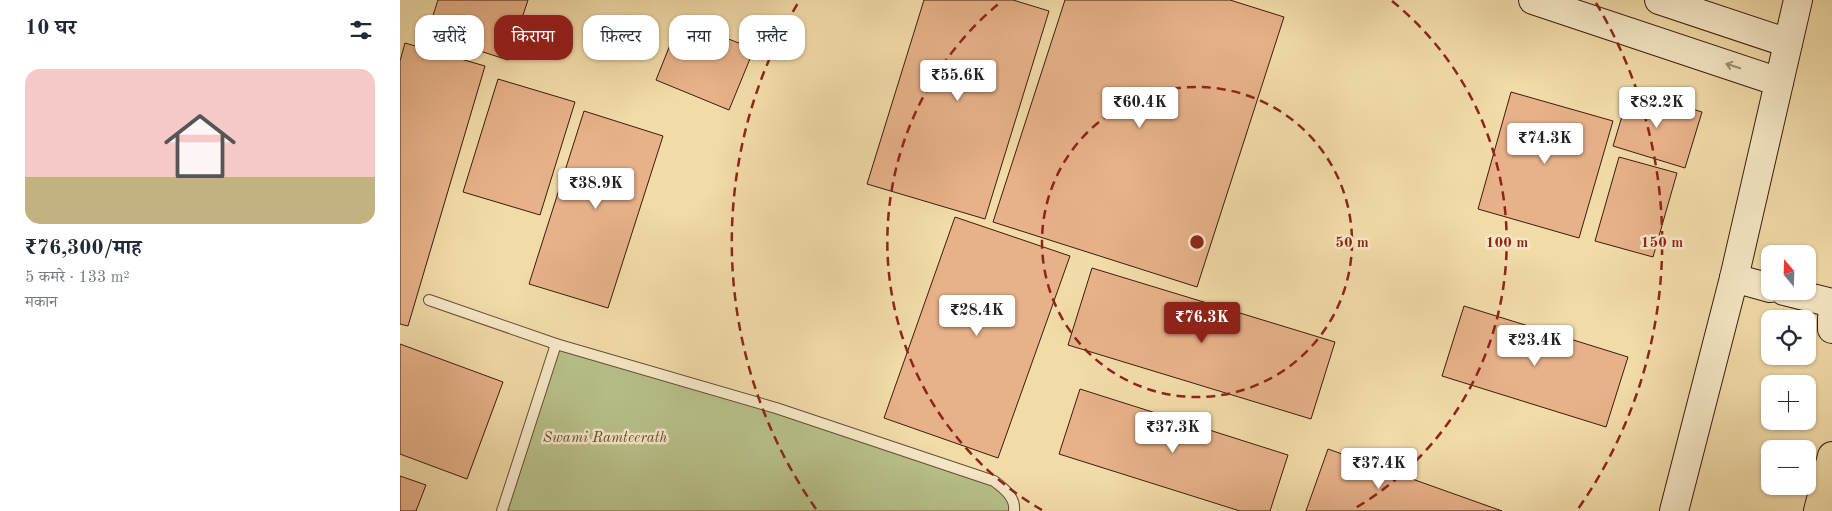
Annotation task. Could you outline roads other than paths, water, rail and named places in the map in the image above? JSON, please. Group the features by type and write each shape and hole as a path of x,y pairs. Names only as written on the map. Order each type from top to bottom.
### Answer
{"highway":[{"path":"1818,511 1832,456"}],"main road":[{"path":"1533,0 1779,82"},
{"path":"1659,0 1788,43"},
{"path":"1674,511 1734,278 1798,0"},
{"path":"1734,278 1761,286"},
{"path":"1800,300 1832,318"}],"lane":[{"path":"429,300 556,344 776,408 994,481 1007,491 1015,506 1014,511"},
{"path":"502,511 556,344"}],"park label":[{"name":"Swami Ramteerath","path":"605,437"}]}
